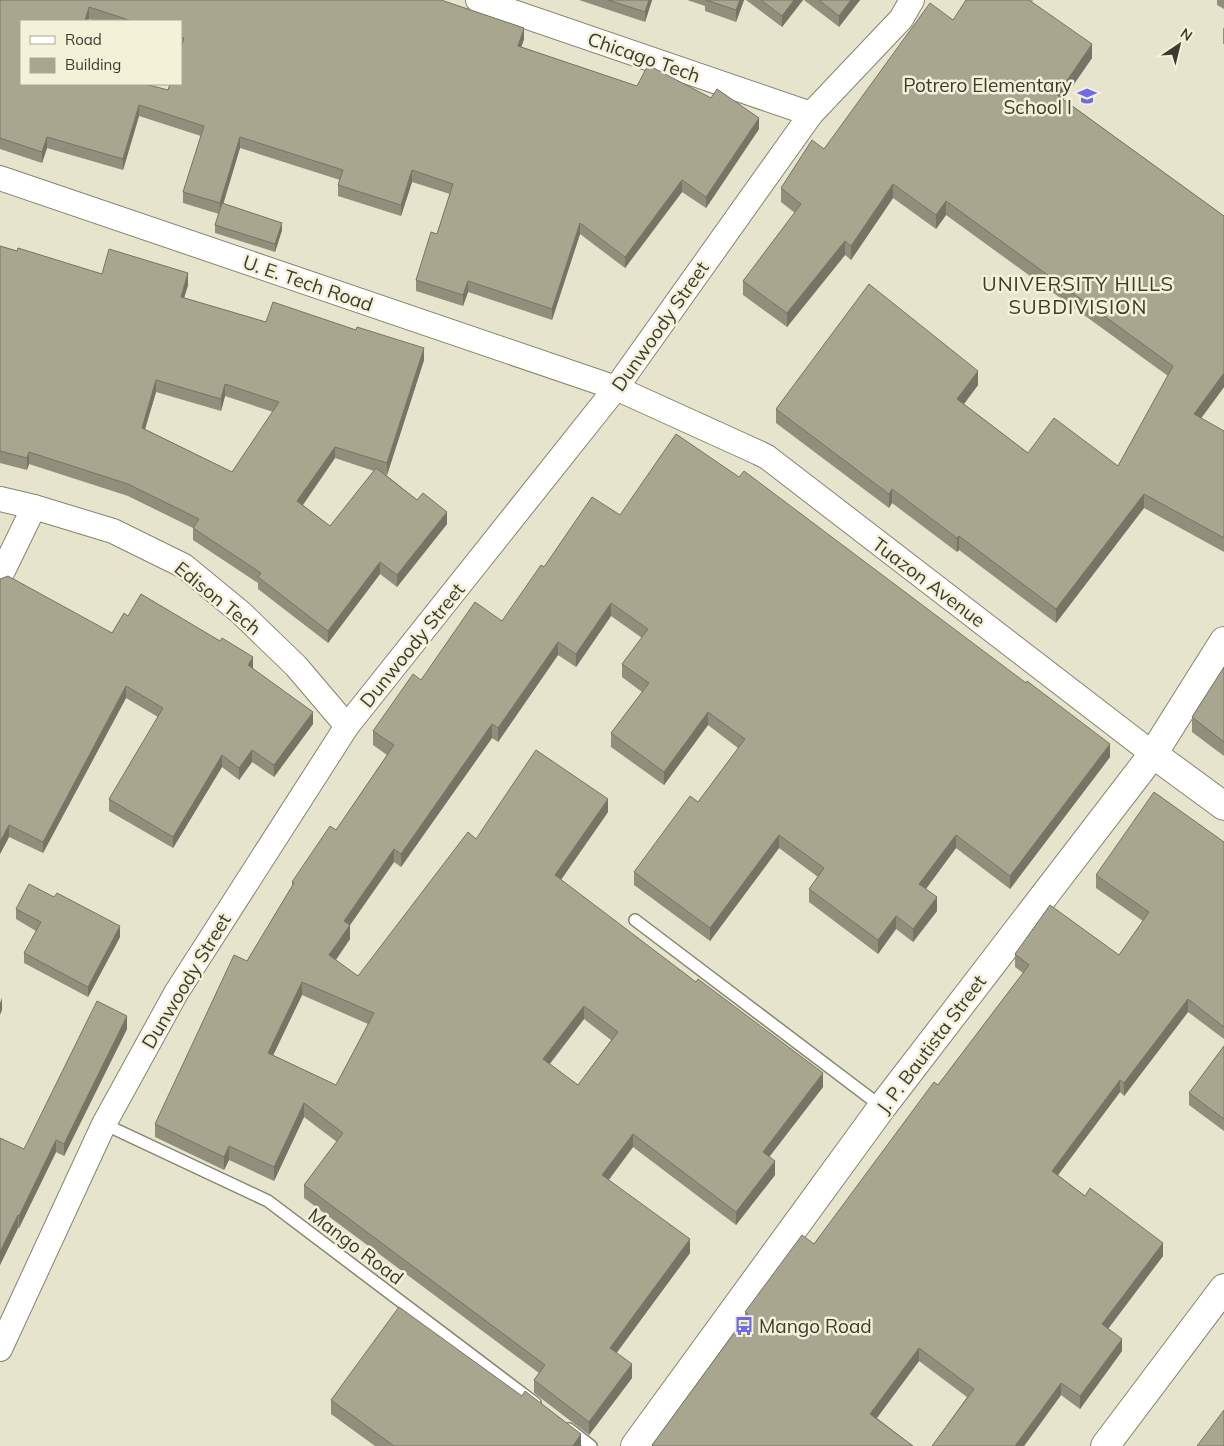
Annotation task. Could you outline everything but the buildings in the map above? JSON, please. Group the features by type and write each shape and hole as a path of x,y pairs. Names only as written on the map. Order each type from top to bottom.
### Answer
{"street":[{"name":"Chicago Tech","path":"478,0 811,114"},
{"name":"Dunwoody Street","path":"0,1349 104,1124 176,994 347,726 616,388 811,114 902,19 912,0"},
{"name":"U. E. Tech Road","path":"0,178 616,388"},
{"name":"Tuazon Avenue","path":"616,388 767,457 1224,806"},
{"name":"Edison Tech","path":"0,499 34,507 113,531 184,566 240,612 289,659 347,726"},
{"path":"0,577 34,507"},
{"name":"J. P. Bautista Street","path":"635,1446 882,1107 1154,754 1224,641"},
{"path":"1105,1446 1224,1288"}],"lane":[{"path":"635,920 882,1107"},
{"name":"Mango Road","path":"104,1124 268,1201 544,1410"},
{"path":"560,1422 591,1446"}],"place":[{"name":"Potrero Elementary School I","path":"1087,96"},
{"name":"Mango Road","path":"744,1326"}],"district":[{"name":"UNIVERSITY HILLS SUBDIVISION","path":"1078,294"}]}
